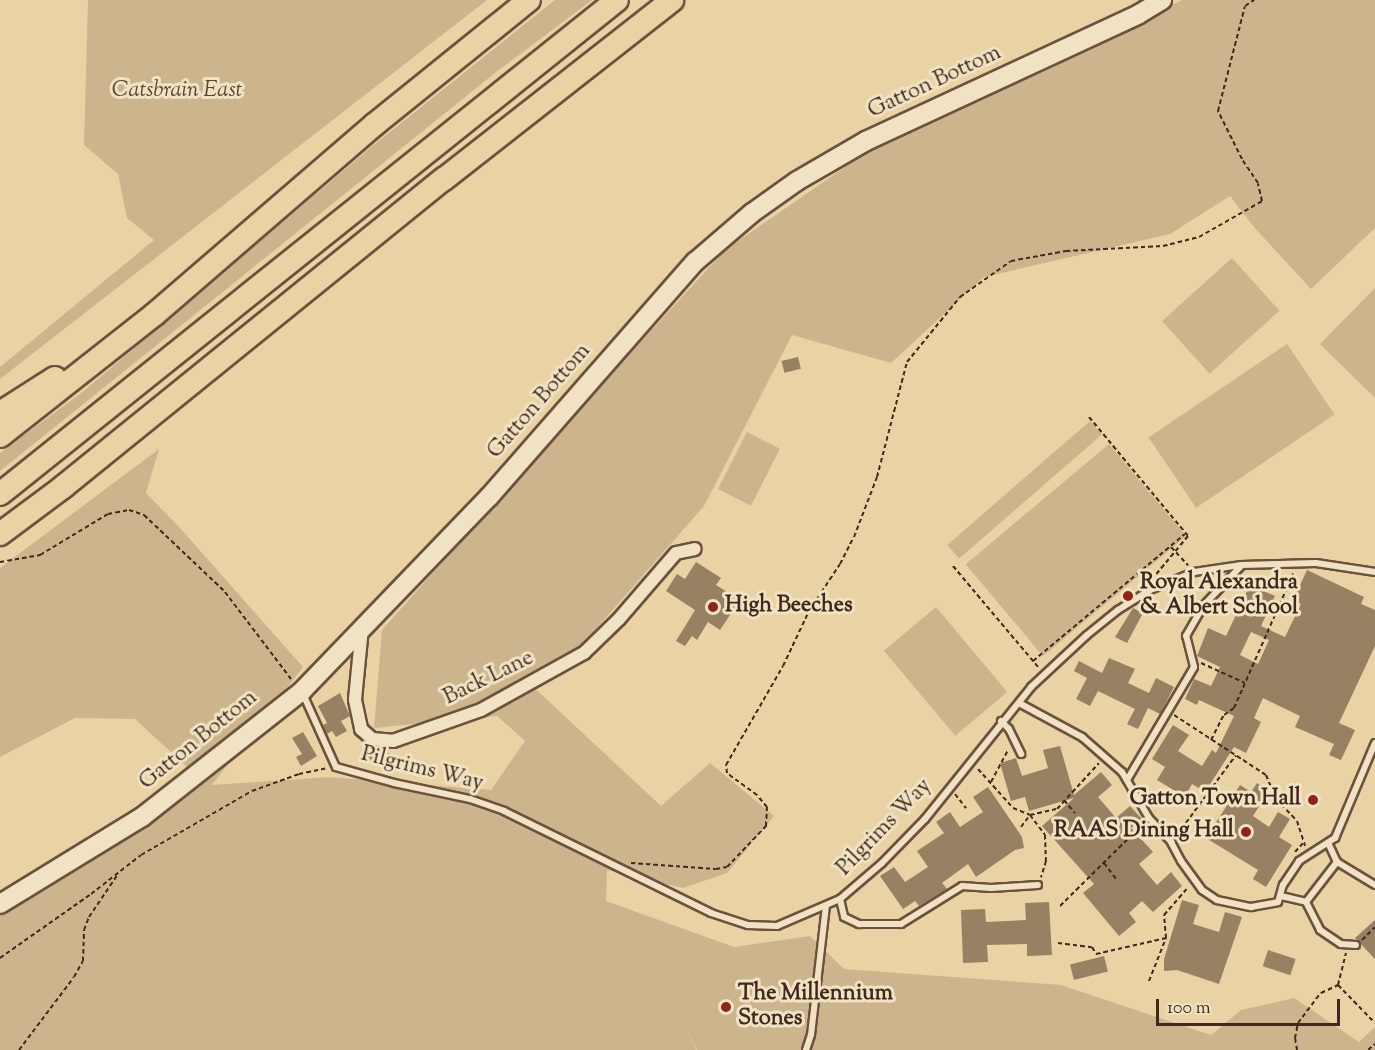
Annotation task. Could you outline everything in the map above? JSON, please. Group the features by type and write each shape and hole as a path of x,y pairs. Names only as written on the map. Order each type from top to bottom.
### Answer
{"highway":[{"path":"0,436 155,314 374,125 529,0"},
{"path":"0,494 617,0"},
{"path":"0,534 63,487 444,179 672,0"},
{"path":"0,413 155,314"}],"street":[{"name":"Gatton Bottom","path":"0,904 142,817 196,777 263,719 302,691 489,497 695,262 752,213 797,181 866,141 1139,14 1162,0"},
{"name":"Back Lane","path":"362,628 355,700 361,729 372,739 393,741 481,710 584,653 619,619 676,553 695,549"}],"lane":[{"name":"Pilgrims Way","path":"336,767 394,783 470,799 504,811 711,913 748,925 777,926 840,900 882,863 925,819 1001,721 1043,674 1118,610 1150,590 1194,572 1241,566 1316,563 1375,572"},
{"path":"1127,780 1194,667 1186,636 1203,606 1241,566"},
{"path":"302,691 336,767"},
{"path":"1019,703 1082,737 1127,780 1149,818 1171,842 1202,890 1217,900 1251,907 1278,902 1290,871 1308,854 1328,843 1339,831 1375,743"},
{"path":"1001,721 1009,729 1021,754"},
{"path":"1328,843 1337,862 1375,885"},
{"path":"1306,902 1337,862"},
{"path":"840,900 844,917 859,924 901,924 962,885 991,888 1038,885"},
{"path":"1281,896 1306,902 1320,930 1341,944 1356,945"},
{"path":"806,1050 811,1035 826,906"}],"path":[{"path":"604,861 716,870 727,867 735,860 766,826 767,807 756,795 727,773 726,765 783,666 809,612 840,564 854,537 877,477 907,362 960,297 1011,261 1066,250 1163,246 1199,237 1244,214 1262,201 1258,183 1242,159 1218,111 1245,6 1254,0"},
{"path":"1089,417 1188,536 1149,582"},
{"path":"0,562 40,555 108,514 129,510 144,515 225,592 302,691"},
{"path":"1033,661 1186,533"},
{"path":"1170,546 1194,572"},
{"path":"1211,740 1224,715 1234,708 1294,575 1295,563"},
{"path":"953,566 1043,674"},
{"path":"1191,659 1245,682"},
{"path":"1169,712 1266,775 1276,799 1298,821 1299,834 1308,854"},
{"path":"991,782 995,769 1014,740"},
{"path":"1171,842 1236,754"},
{"path":"1021,827 1030,815 1057,809 1104,757"},
{"path":"970,761 1013,808 1030,815 1045,835 1046,861 1038,885"},
{"path":"0,958 141,855 252,791 299,774 336,767"},
{"path":"950,787 966,808"},
{"path":"1064,800 1075,813"},
{"path":"1060,906 1149,818"},
{"path":"1104,863 1116,879"},
{"path":"19,1050 61,997 83,961 84,930 89,917 119,872"},
{"path":"1149,981 1166,938 1164,915 1194,880"},
{"path":"1338,985 1346,953 1375,927"},
{"path":"1058,944 1092,946 1096,954 1166,938"},
{"path":"1338,985 1375,1023"},
{"path":"1297,1050 1295,1038 1298,1023 1321,993 1338,985"},
{"path":"1368,1050 1375,1044"}],"green space":[{"name":"Catsbrain East","path":"88,0 487,0 0,379 0,367 154,240 127,218 118,174 84,145"},
{"path":"555,0 592,0 495,73 0,471 0,453 85,390 370,148"},
{"path":"1182,0 1375,0 1375,228 1311,289 1253,226 1230,196 1170,234 984,277 891,363 792,335 704,506 581,646 527,681 661,806 710,763 774,816 727,873 683,888 607,870 606,901 734,947 810,936 844,969 1061,985 1211,1035 1241,1010 1294,998 1359,1042 1375,1027 1375,1050 697,1050 687,1030 696,1050 0,1050 0,914 94,855 200,779 135,719 75,718 0,757 0,568 159,449 146,493 303,667 212,785 329,777 491,790 525,741 497,716 374,728 382,630 550,441 725,250 861,156"},
{"path":"1232,258 1280,311 1210,374 1162,321"},
{"path":"1375,288 1375,398 1320,344"},
{"path":"1287,344 1335,414 1196,508 1149,437"},
{"path":"1090,421 1102,435 959,559 947,545"},
{"path":"747,432 780,449 751,506 718,489"},
{"path":"1109,444 1186,536 1043,656 966,564"},
{"path":"936,607 1007,692 955,736 884,651"}],"building":[{"path":"798,357 801,369 784,373 782,361"},
{"name":"High Beeches","path":"696,562 721,578 716,585 740,600 720,630 708,622 697,640 692,636 685,646 676,641 695,610 666,591 677,574 685,579"},
{"path":"1307,570 1364,597 1361,604 1375,610 1375,646 1339,723 1355,730 1341,760 1329,755 1334,744 1295,727 1300,716 1263,698 1254,718 1261,722 1246,753 1234,747 1205,792 1192,784 1185,797 1157,780 1165,767 1152,759 1173,725 1189,735 1178,751 1202,766 1212,750 1216,753 1234,716 1199,700 1197,705 1185,699 1194,679 1211,686 1220,667 1197,656 1208,628 1226,636 1250,585 1275,596 1261,626 1285,637 1301,604 1293,600","holes":["1251,632 1269,640 1258,664 1240,655"]},
{"path":"1133,608 1143,613 1127,643 1115,637"},
{"path":"1109,658 1135,669 1128,683 1149,693 1156,678 1174,687 1160,714 1148,708 1138,729 1127,724 1135,709 1098,691 1090,706 1076,699 1087,678 1074,671 1079,661 1102,673"},
{"path":"340,693 350,716 341,721 347,731 336,737 332,731 327,734 323,725 327,723 318,706"},
{"path":"303,732 317,756 301,766 296,757 302,754 292,738"},
{"path":"1060,746 1074,795 1101,772 1112,785 1098,797 1116,818 1130,806 1142,819 1131,828 1153,852 1139,864 1157,885 1171,872 1182,886 1153,912 1142,901 1129,913 1136,922 1119,936 1083,893 1094,884 1042,826 1074,798 1029,811 1025,797 1011,801 1000,763 1016,758 1022,776 1048,768 1043,750"},
{"path":"371,747 394,755 389,767 367,759"},
{"name":"RAAS Dining Hall","path":"1257,783 1269,791 1253,816 1269,827 1278,812 1290,819 1279,837 1292,845 1266,887 1253,879 1258,870 1206,838 1240,785 1251,792"},
{"path":"988,787 1022,837 1024,848 1015,850 976,877 968,864 942,883 947,889 919,906 915,901 903,909 880,876 894,867 905,882 928,867 917,851 944,833 936,822 950,812 960,827 983,812 973,797"},
{"path":"1182,900 1199,905 1193,924 1219,932 1225,912 1242,917 1219,984 1177,970 1164,971 1164,959"},
{"path":"1049,902 1052,955 1027,956 1027,944 987,945 988,962 963,963 961,910 985,909 986,922 1026,920 1025,903"},
{"path":"1375,920 1375,959 1355,938"},
{"path":"1268,950 1296,959 1290,975 1263,966"},
{"path":"1104,956 1108,972 1074,980 1070,964"}],"place":[{"name":"Royal Alexandra & Albert School","path":"1128,596"},
{"name":"High Beeches","path":"713,607"},
{"name":"Gatton Town Hall","path":"1313,800"},
{"name":"RAAS Dining Hall","path":"1246,832"},
{"name":"The Millennium Stones","path":"726,1007"}]}
